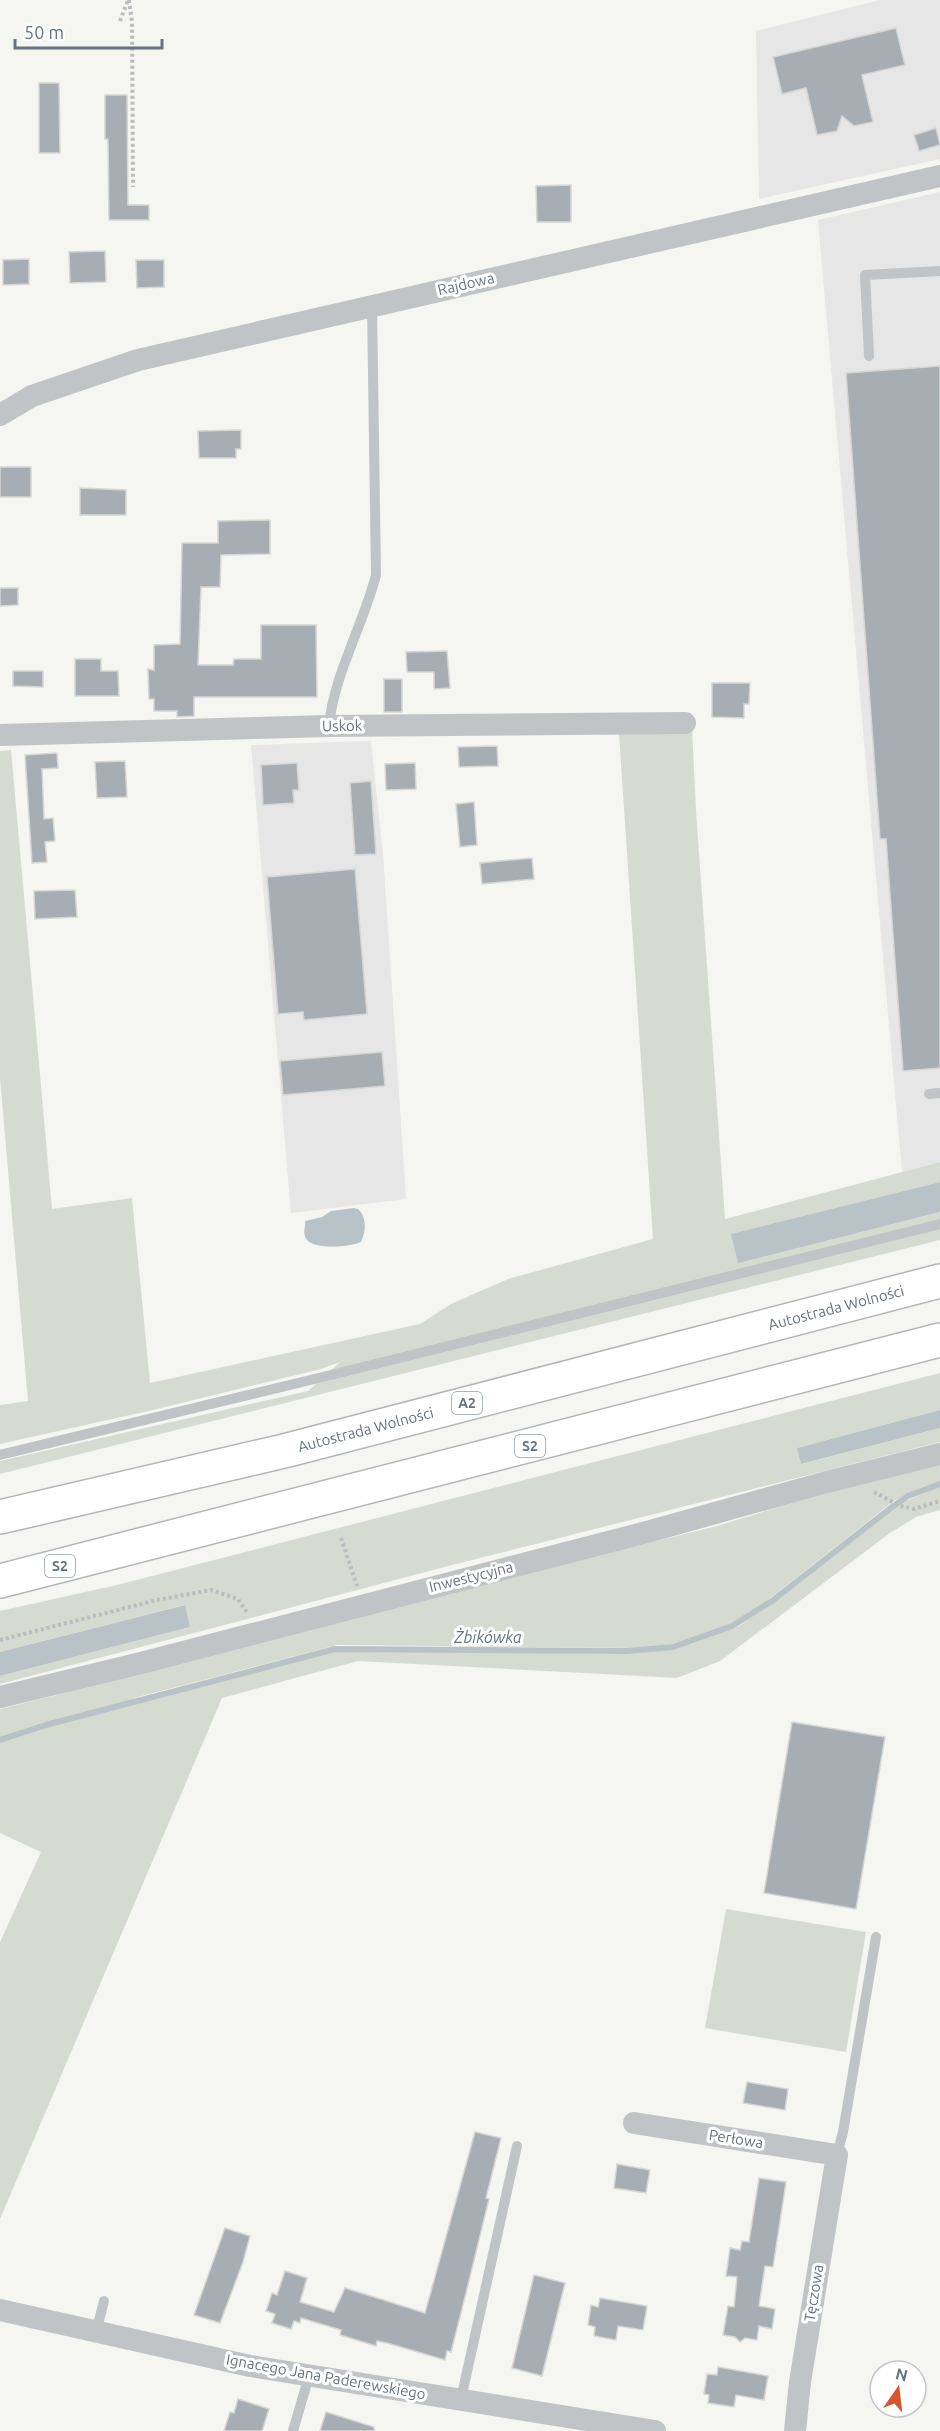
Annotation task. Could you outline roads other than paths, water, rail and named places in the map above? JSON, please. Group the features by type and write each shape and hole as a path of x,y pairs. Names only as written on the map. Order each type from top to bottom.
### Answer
{"highway":[{"name":"Autostrada Wolności","path":"0,1517 284,1450 940,1281"},
{"name":"S2","path":"0,1581 940,1340"}],"street":[{"name":"Rajdowa","path":"0,415 32,396 138,360 940,176"},
{"name":"Uskok","path":"0,735 329,726 684,723"},
{"name":"Inwestycyjna","path":"0,1697 141,1663 940,1454"},
{"name":"Perłowa","path":"634,2123 837,2155"},
{"name":"Tęczowa","path":"795,2431 800,2382 837,2155"},
{"name":"Ignacego Jana Paderewskiego","path":"0,2310 250,2366 655,2431"}],"lane":[{"path":"869,356 866,275 940,271"},
{"path":"329,726 331,702 370,598 376,575 372,306"},
{"path":"0,1455 940,1224"},
{"path":"837,2155 843,2132 876,1937"},
{"path":"460,2399 517,2146"},
{"path":"96,2333 104,2301"},
{"path":"293,2431 309,2376"}],"waterway":[{"name":"Żbikówka","path":"0,1740 46,1725 335,1649 627,1651 673,1647 732,1626 772,1601 908,1496 940,1484"}]}
